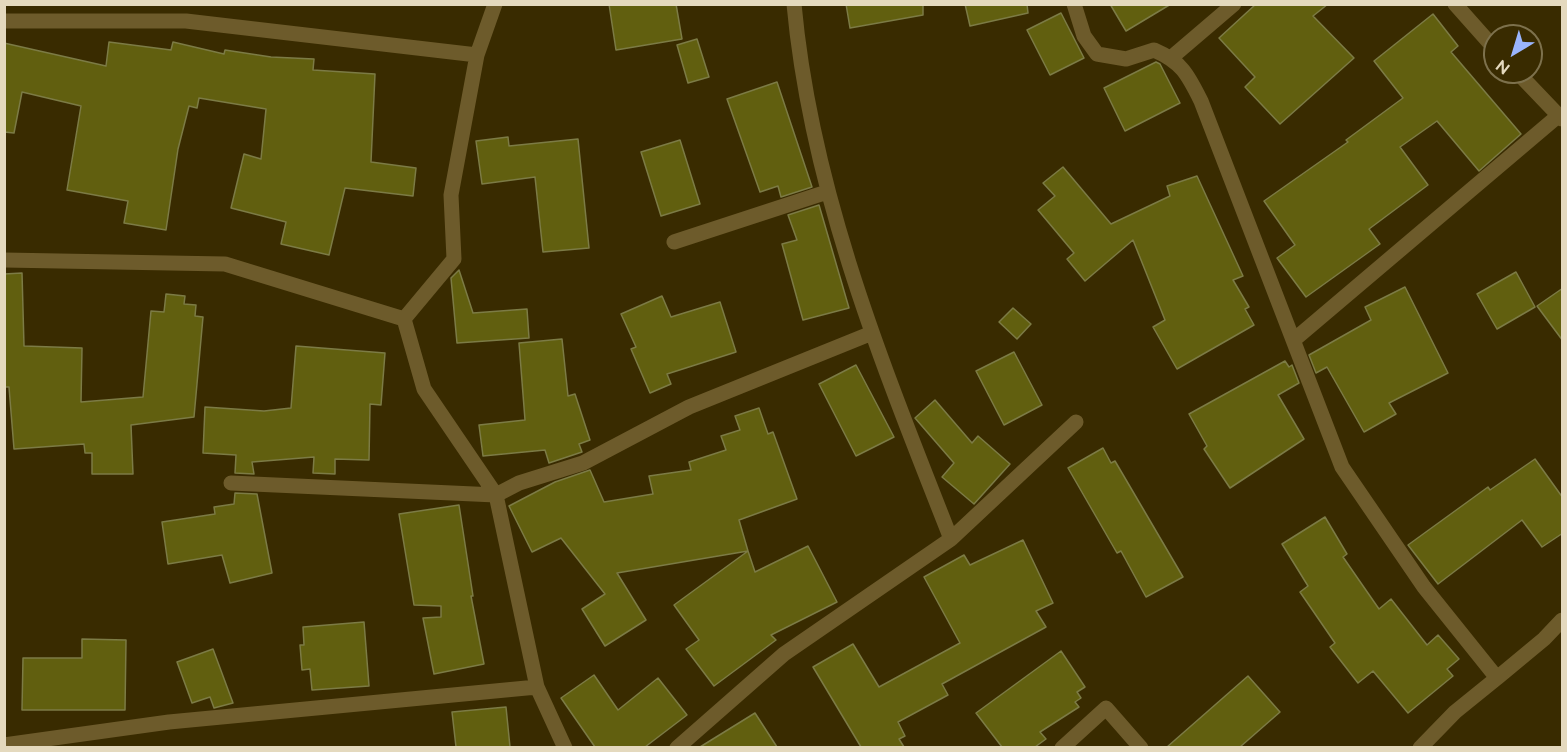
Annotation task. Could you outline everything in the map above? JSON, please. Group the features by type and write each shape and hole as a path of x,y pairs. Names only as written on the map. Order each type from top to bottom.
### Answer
{"street":[{"path":"404,319 454,260 451,195 477,55 495,4"},
{"path":"794,4 800,68 827,192 872,333 951,539"},
{"path":"1074,4 1084,36 1097,54 1126,59 1154,50 1172,57 1186,71 1201,101 1295,339 1342,467 1424,587 1497,678"},
{"path":"1172,57 1234,4"},
{"path":"1455,4 1483,36"},
{"path":"4,21 186,21 477,55"},
{"path":"1295,339 1560,118 1528,84"},
{"path":"674,242 827,192"},
{"path":"4,260 225,264 404,319"},
{"path":"404,319 424,389 496,495 537,687 565,747"},
{"path":"231,483 496,495 519,483 583,463 689,408 872,333"},
{"path":"677,747 784,654 951,539 1076,422"},
{"path":"1420,747 1455,712 1544,639 1563,620"},
{"path":"4,745 169,722 537,687"},
{"path":"1062,747 1106,708 1141,747"}],"building":[{"path":"609,4 676,4 682,39 616,50"},
{"path":"846,4 923,4 923,15 850,28"},
{"path":"965,4 1027,4 1028,13 970,26"},
{"path":"1110,4 1171,4 1126,31"},
{"path":"1256,4 1328,4 1313,16 1354,58 1280,124 1245,87 1255,77 1219,38"},
{"path":"1061,13 1084,58 1050,75 1027,30"},
{"path":"1433,14 1458,46 1451,52 1521,134 1479,171 1437,121 1400,147 1428,185 1369,229 1380,244 1306,297 1277,258 1295,245 1264,201 1348,142 1346,140 1403,98 1374,61"},
{"path":"697,39 709,77 688,83 677,45"},
{"path":"109,42 171,50 173,42 224,54 225,50 271,57 314,59 313,70 375,74 371,162 416,168 413,196 345,188 329,255 281,244 286,222 231,208 244,154 261,159 266,109 199,98 197,108 189,106 178,149 166,230 124,223 128,201 67,190 81,106 22,92 14,133 4,132 4,43 106,66"},
{"path":"1156,62 1160,64 1180,103 1125,131 1104,88"},
{"path":"777,82 812,187 781,197 778,186 760,192 727,99"},
{"path":"508,137 509,146 578,139 589,248 543,252 535,177 482,184 476,141"},
{"path":"680,140 700,204 661,216 641,152"},
{"path":"1063,167 1111,224 1170,196 1167,186 1197,176 1243,276 1233,280 1249,307 1245,309 1254,325 1177,369 1153,327 1165,320 1133,240 1085,281 1067,259 1074,253 1038,210 1055,196 1043,183"},
{"path":"819,205 849,308 803,320 782,244 797,240 788,215"},
{"path":"459,270 473,313 527,309 529,338 457,343 451,278"},
{"path":"1516,272 1535,307 1497,329 1477,294"},
{"path":"22,273 24,346 82,348 81,402 143,397 151,311 164,312 166,294 185,296 184,304 196,305 195,316 203,317 194,417 131,425 133,474 92,474 92,453 85,453 84,444 14,449 9,387 4,387 4,274"},
{"path":"1405,287 1448,373 1389,403 1396,414 1364,432 1327,367 1316,373 1309,355 1371,320 1365,307"},
{"path":"1563,288 1563,341 1537,306"},
{"path":"662,296 671,317 720,302 736,352 667,374 671,384 650,393 631,349 636,347 621,314"},
{"path":"1013,308 1031,324 1017,339 999,322"},
{"path":"562,339 568,396 575,394 590,440 579,444 582,452 549,463 545,450 483,456 479,425 525,420 519,343"},
{"path":"296,346 385,353 381,405 370,404 369,460 335,459 335,474 313,473 314,457 252,462 254,474 235,473 236,455 203,453 205,407 264,411 291,408"},
{"path":"1014,352 1042,405 1004,425 976,371"},
{"path":"1285,361 1289,367 1292,365 1299,383 1278,395 1304,439 1230,488 1204,449 1207,446 1189,414"},
{"path":"856,365 894,437 856,456 819,384"},
{"path":"935,400 972,443 978,436 1010,464 974,504 942,477 954,463 915,418"},
{"path":"759,408 768,434 773,432 797,499 739,520 748,551 617,573 646,620 605,646 582,609 605,594 561,538 532,552 509,506 555,482 590,470 604,502 653,494 649,476 691,470 689,462 726,450 721,436 740,430 735,416"},
{"path":"1103,448 1111,463 1115,461 1183,577 1146,597 1121,551 1117,553 1068,468"},
{"path":"1535,459 1563,498 1563,533 1542,547 1522,520 1438,584 1408,545 1488,487 1490,490"},
{"path":"235,493 257,494 272,573 230,583 222,555 168,564 162,522 215,514 214,507 234,504"},
{"path":"459,505 473,596 471,596 484,664 434,674 423,618 441,617 441,606 414,605 399,514"},
{"path":"1325,517 1347,554 1343,557 1379,609 1391,599 1427,645 1438,635 1459,659 1447,669 1453,676 1408,713 1373,671 1358,683 1330,647 1335,643 1300,592 1308,586 1282,544"},
{"path":"1023,540 1053,603 1036,611 1046,627 942,684 948,695 898,722 905,736 899,739 904,747 861,747 813,667 853,644 879,687 960,643 924,577 964,555 970,565"},
{"path":"808,546 837,602 771,635 776,640 714,686 686,649 699,640 674,605 748,551 755,572"},
{"path":"364,622 369,686 312,690 310,669 302,670 300,645 304,645 303,627"},
{"path":"82,639 126,640 125,710 22,710 23,658 82,658"},
{"path":"213,649 233,703 214,708 210,697 192,703 177,662"},
{"path":"1061,651 1085,687 1077,692 1081,698 1075,702 1079,707 1040,732 1046,739 1035,747 1002,747 976,713"},
{"path":"594,675 618,710 658,678 687,715 645,747 595,747 561,698"},
{"path":"1248,676 1280,712 1240,747 1167,747"},
{"path":"506,707 510,747 456,747 452,712"},
{"path":"755,713 777,747 700,747"}]}
